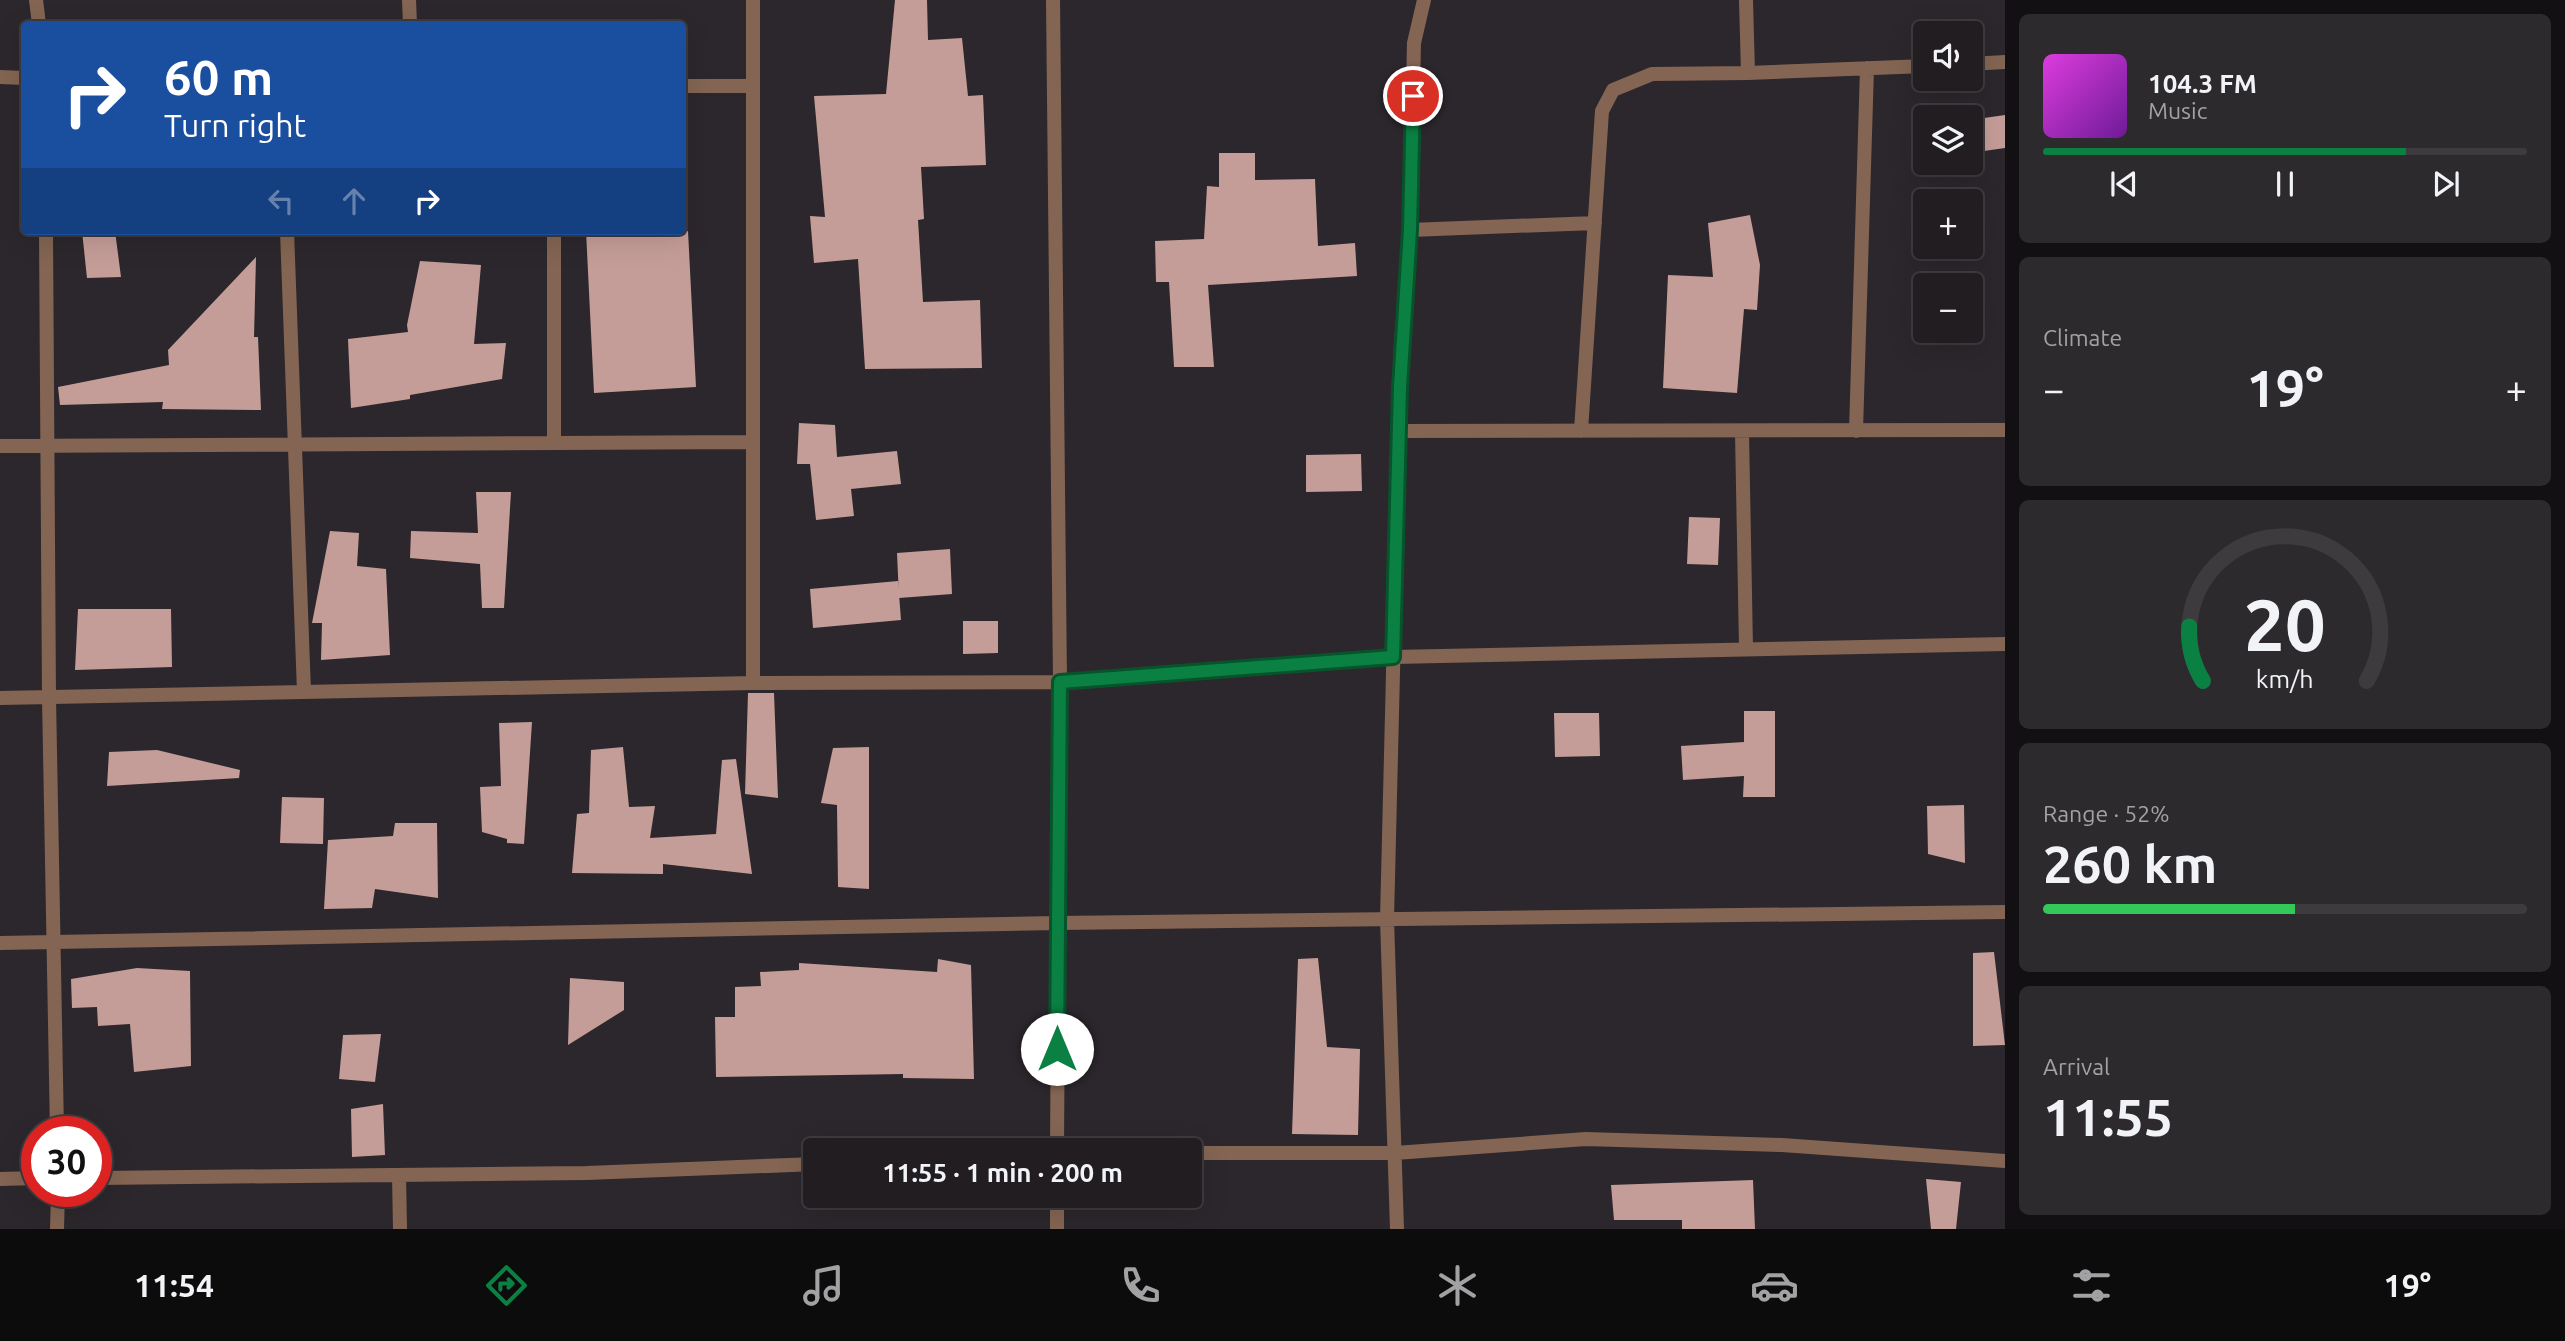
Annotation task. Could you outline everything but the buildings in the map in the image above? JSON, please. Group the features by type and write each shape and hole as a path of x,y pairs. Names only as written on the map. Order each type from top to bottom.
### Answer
{"street":[{"path":"36,0 39,21"},
{"path":"409,0 410,21"},
{"path":"753,0 753,683"},
{"path":"1053,0 1060,682 1056,1138"},
{"path":"1397,1229 1387,919 1401,344 1410,230 1414,43 1424,0"},
{"path":"1746,0 1748,73"},
{"path":"1983,63 2005,62"},
{"path":"1581,432 1602,111 1613,90 1652,74 1913,66"},
{"path":"1856,431 1867,68"},
{"path":"0,77 21,78"},
{"path":"686,86 753,86"},
{"path":"1410,230 1595,223"},
{"path":"46,235 49,697 57,1116"},
{"path":"286,235 303,692"},
{"path":"554,235 554,443"},
{"path":"1398,431 2005,430"},
{"path":"1742,432 1746,648"},
{"path":"0,446 752,442"},
{"path":"0,698 753,683 1060,682 1393,657 2005,643"},
{"path":"0,943 1057,923 2005,912"},
{"path":"1202,1153 1395,1153 1586,1139 1782,1145 2005,1161"},
{"path":"112,1178 587,1173 803,1165"},
{"path":"399,1175 400,1229"},
{"path":"0,1179 21,1178"},
{"path":"57,1229 58,1207"},
{"path":"1057,1208 1057,1229"}],"route":[{"path":"1057,1049 1060,682 1393,657 1401,344 1410,230 1413,96"}]}
